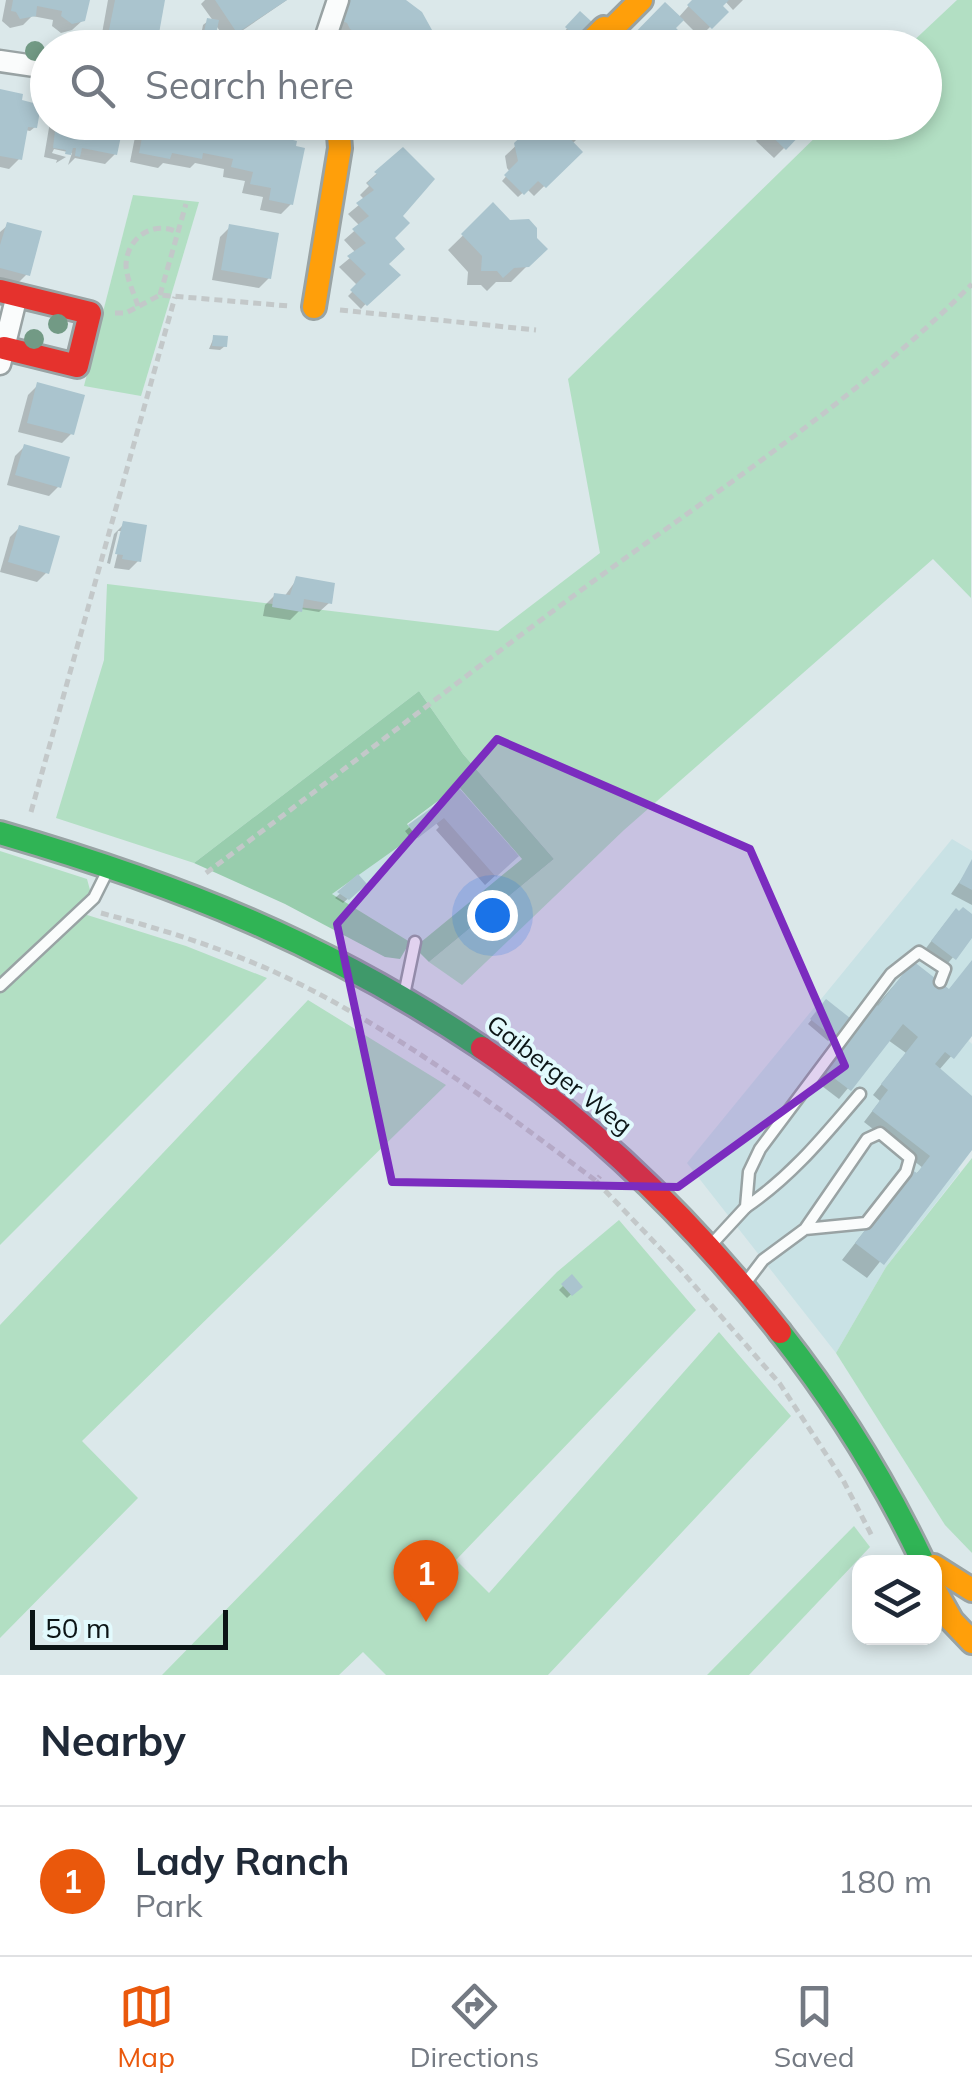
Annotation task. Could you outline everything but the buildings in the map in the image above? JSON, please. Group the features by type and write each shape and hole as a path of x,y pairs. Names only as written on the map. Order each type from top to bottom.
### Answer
{"street":[{"path":"328,30 338,0"},
{"path":"611,30 641,0"},
{"path":"0,61 30,65"},
{"path":"314,306 339,140"},
{"path":"8,293 90,313 77,366 2,357 8,293"},
{"name":"Gaiberger Weg","path":"0,833 110,864 278,928 404,996 512,1066 619,1155 710,1246 744,1286 796,1351 855,1436 923,1555"},
{"path":"942,1574 972,1590"},
{"name":"Gaiberger Weg","path":"942,1596 952,1621 972,1642"}],"lane":[{"path":"0,986 82,908 100,888 110,864"},
{"path":"404,996 415,942"},
{"path":"746,1207 749,1172 760,1148 891,974 919,952 944,969 940,982"},
{"path":"710,1246 746,1207 802,1162 860,1094"},
{"path":"744,1286 763,1260 805,1229 866,1139 880,1133 910,1158 906,1172 866,1222 805,1229"}],"path":[{"path":"160,295 186,204"},
{"path":"138,306 126,269 128,254 147,230 164,227 177,232"},
{"path":"183,889 844,398 972,284"},
{"path":"90,313 126,313 160,295 314,306"},
{"path":"24,839 175,296"},
{"path":"343,310 536,330"},
{"path":"82,908 152,926 251,963 326,999 477,1090 596,1181 780,1384 844,1480 872,1536"},
{"path":"596,1181 619,1155"}],"highlighted area":[{"path":"497,739 750,849 845,1066 678,1187 392,1182 337,924"}],"shaded area":[{"path":"458,786 522,859 421,942 410,942 332,894 414,835 407,825"},
{"path":"952,839 972,851 972,1150 958,1169 960,1172 886,1267 836,1353 687,1163"}],"green space":[{"path":"957,0 972,0 971,598 933,559 624,830 462,985 429,962 554,859 463,754 419,691 194,863 56,818 104,660 107,584 498,631 600,553 568,379 813,140 942,140 942,30 925,30"},
{"path":"133,195 199,202 141,396 84,386"},
{"path":"419,691 463,754 554,859 429,962 420,953 421,942 522,859 458,786 407,824 415,835 332,894 410,942 400,959 385,957 285,904 194,863"},
{"path":"0,851 87,879 90,890 84,914 186,946 267,978 0,1245"},
{"path":"308,1000 446,1085 82,1441 138,1498 0,1638 0,1325"},
{"path":"972,1158 972,1553 945,1525 836,1353 886,1267"},
{"path":"619,1220 696,1310 456,1560 489,1593 719,1332 791,1416 548,1675 386,1675 363,1652 339,1675 162,1675 557,1272"},
{"path":"854,1526 870,1547 862,1555 852,1555 852,1566 749,1675 707,1675"}],"traffic: fast":[{"path":"0,833 129,874 250,921 366,977 482,1048"},
{"path":"780,1332 858,1443 919,1555"}],"traffic: slow":[{"path":"611,30 641,0"},
{"path":"602,30 606,30"},
{"path":"314,307 339,140"},
{"path":"942,1571 972,1590"},
{"path":"942,1603 972,1642"}],"traffic: jam":[{"path":"0,291 90,313 77,366 4,348"},
{"path":"482,1048 565,1110 642,1179 714,1253 780,1332"}],"place":[{"name":"Lady Ranch","path":"426,1622"}]}
